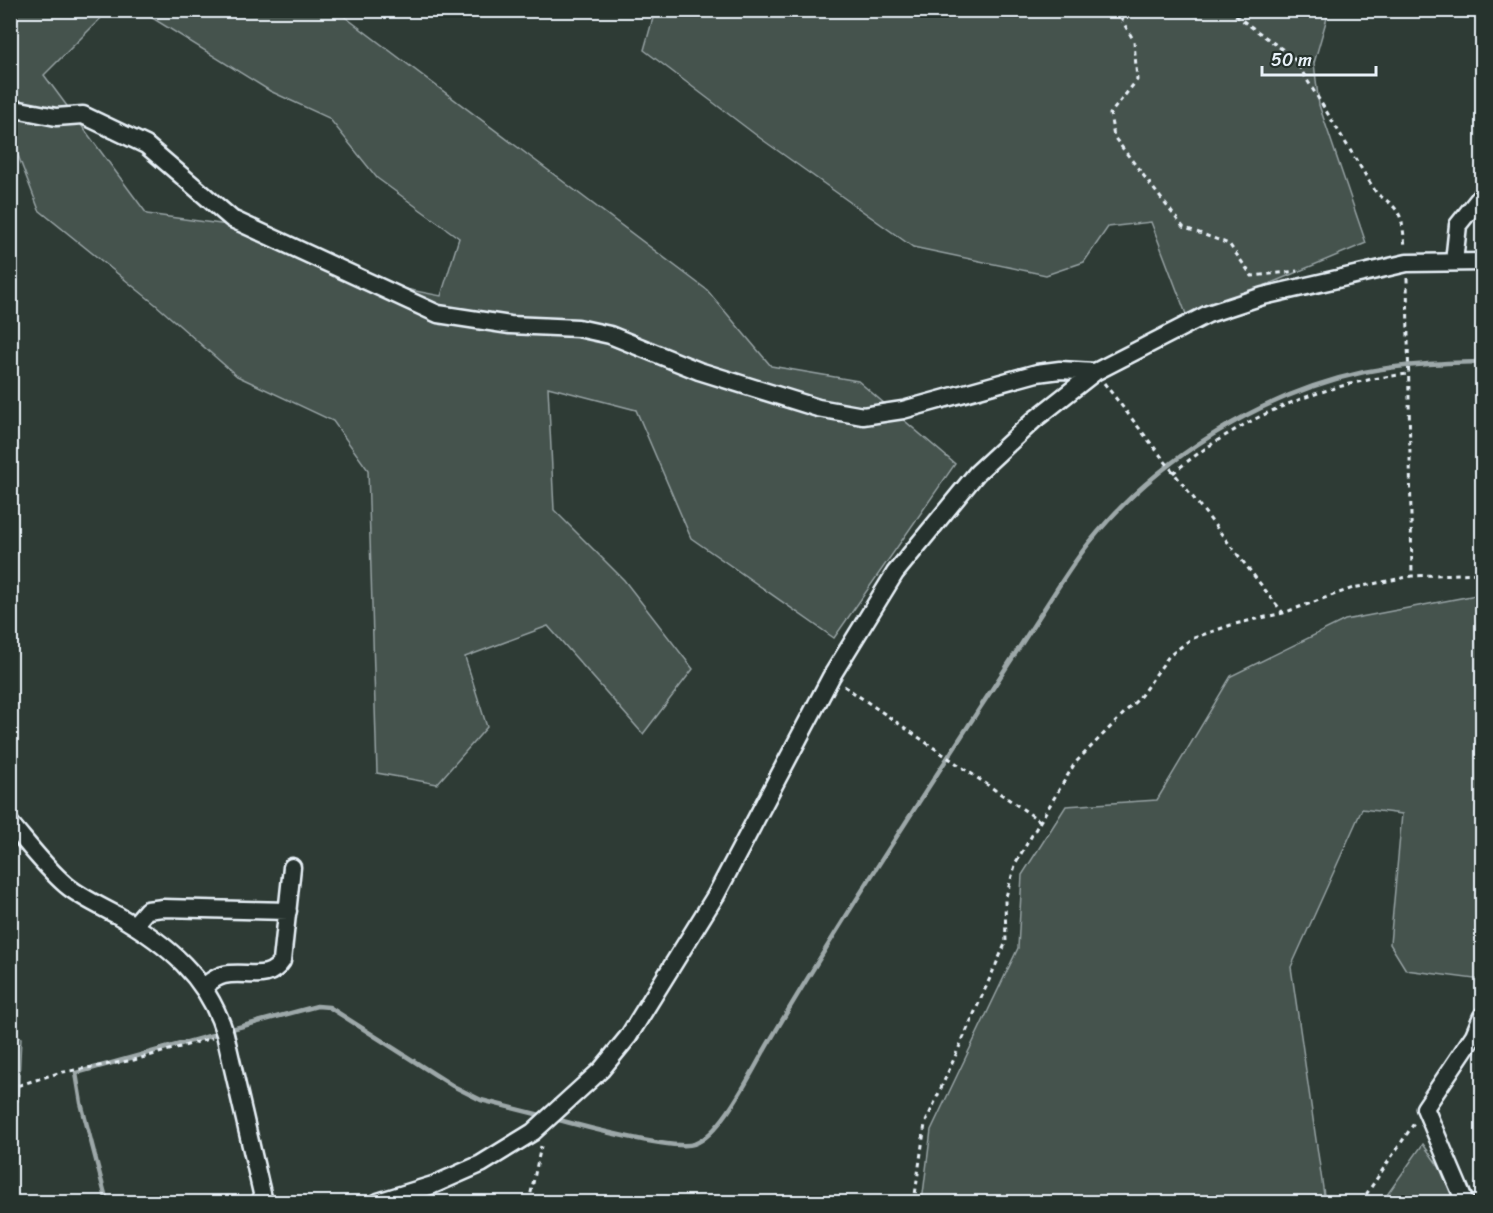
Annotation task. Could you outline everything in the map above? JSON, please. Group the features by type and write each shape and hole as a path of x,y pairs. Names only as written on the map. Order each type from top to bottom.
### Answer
{"street":[{"path":"10,108 56,117 83,115 146,145 232,219 438,314 510,325 578,328 610,335 699,371 818,408 863,416 903,410 1037,373 1060,370 1095,372"},
{"path":"1455,262 1458,225 1482,195"},
{"path":"378,1203 433,1185 481,1164 541,1125 601,1070 628,1037 646,1010 716,895 831,677 895,573 949,505 1034,420 1095,372 1208,314 1263,296 1407,263 1482,261"},
{"path":"10,823 66,886 134,925 174,954 203,987 217,1008 225,1034 264,1203"},
{"path":"203,987 221,975 270,974 278,968 282,961 292,867"},
{"path":"134,925 147,910 163,908 288,911"},
{"path":"1465,1203 1425,1108 1474,1035 1482,1016"}],"path":[{"path":"1116,10 1134,41 1137,80 1110,114 1114,137 1183,227 1228,244 1252,276 1299,270"},
{"path":"1228,10 1293,57 1377,194 1395,205 1402,220 1407,263 1412,576"},
{"path":"1095,372 1283,613"},
{"path":"1173,473 1225,434 1270,412 1343,386 1409,374"},
{"path":"914,1203 925,1124 1006,942 1005,900 1016,862 1075,763 1139,698 1169,656 1191,639 1231,625 1283,613 1353,588 1412,576 1482,573"},
{"path":"831,677 1040,821"},
{"path":"10,1088 58,1073 134,1060 225,1034"},
{"path":"1361,1203 1425,1108"},
{"path":"529,1203 541,1147 541,1125"}],"shaded area":[{"path":"11,11 108,11 44,75 147,214 228,225 338,276 441,296 459,238 377,178 329,118 270,91 141,11 337,11 707,290 771,366 858,381 955,464 834,638 691,538 636,410 548,387 554,510 624,580 693,669 643,734 548,626 465,657 487,727 437,784 377,773 368,470 333,421 237,376 155,304 39,210 11,137"},
{"path":"655,11 1329,11 1314,63 1319,105 1366,243 1226,302 1186,314 1151,222 1108,227 1084,262 1046,275 913,247 760,138 644,50"},
{"path":"1482,594 1482,980 1406,970 1390,944 1402,814 1362,809 1291,967 1325,1202 922,1202 931,1130 1018,948 1022,875 1066,806 1157,800 1231,676 1345,620"},
{"path":"10,1033 21,1038 18,1101 11,1103"},
{"path":"1423,1144 1464,1202 1382,1202"}],"waterway":[{"path":"552,1118 625,1136 683,1145 694,1144 716,1127 737,1098 805,982 875,870 1067,573 1089,543 1145,484 1178,458 1249,414 1287,396 1325,382 1393,367 1482,362"},
{"path":"228,1030 317,1006 329,1007 453,1086 481,1100 544,1116"},
{"path":"107,1202 81,1103 76,1073 220,1033"}]}
